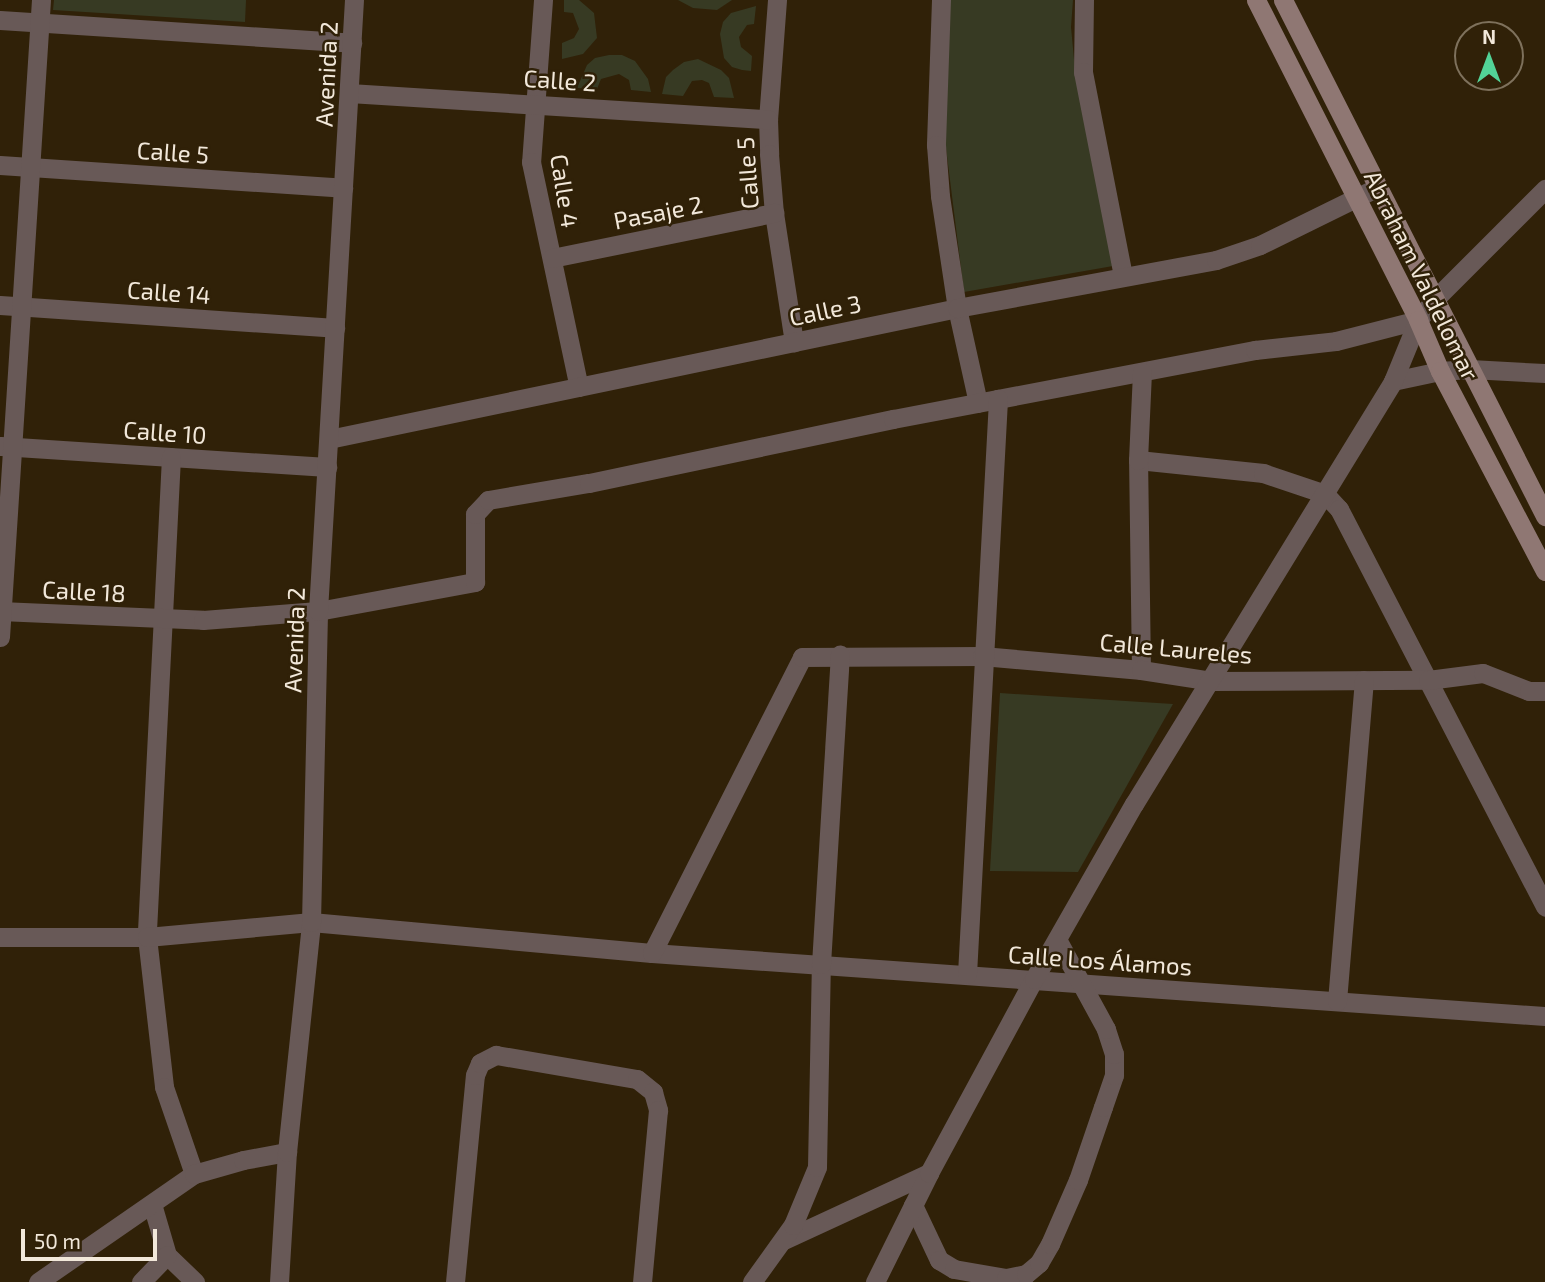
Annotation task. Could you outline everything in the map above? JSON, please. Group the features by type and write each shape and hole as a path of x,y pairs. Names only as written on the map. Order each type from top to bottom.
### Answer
{"main road":[{"name":"Abraham Valdelomar","path":"1256,0 1357,197 1418,320 1440,371 1545,571"},
{"name":"Abraham Valdelomar","path":"1283,0 1545,516"},
{"path":"1272,30 1292,19"},
{"path":"1301,89 1322,78"}],"street":[{"path":"0,637 6,446 22,306 41,0"},
{"name":"Avenida 2","path":"279,1282 287,1152 311,922 318,611 354,0"},
{"name":"Calle 4","path":"542,0 531,162 579,387"},
{"name":"Calle 5","path":"777,0 768,119 774,213 794,342"},
{"path":"941,0 936,145 940,196 957,308 978,403 1255,350 1336,341 1418,320"},
{"path":"1084,0 1083,72 1124,275"},
{"path":"0,20 352,43"},
{"name":"Calle 2","path":"349,93 768,119"},
{"name":"Calle 5","path":"0,165 343,188"},
{"name":"Calle 3","path":"329,439 957,308 1237,254 1378,187"},
{"path":"875,1282 929,1173 1034,979 1134,804 1393,381 1418,320 1435,299 1545,189"},
{"name":"Pasaje 2","path":"552,258 774,213"},
{"name":"Calle 14","path":"0,305 335,328"},
{"path":"1393,381 1440,371 1470,369 1545,373"},
{"path":"1141,670 1138,460 1142,372"},
{"path":"967,974 982,656 998,399"},
{"name":"Calle 18","path":"1,611 203,620 318,611 475,582 475,514 488,500 589,483 978,403"},
{"name":"Calle 10","path":"6,446 327,467"},
{"path":"171,457 147,937 164,1087 194,1174"},
{"path":"1138,460 1263,473 1325,494 1339,509 1545,907"},
{"path":"752,1282 783,1240 808,1197 817,1167 821,964 840,655"},
{"name":"Calle Laureles","path":"652,953 802,657 982,656 1141,670 1211,681 1428,680 1483,673 1529,691 1545,691"},
{"path":"1338,1001 1364,680"},
{"name":"Calle Los Álamos","path":"0,937 147,937 311,922 652,953 1545,1016"},
{"path":"913,1205 939,1260 954,1269 1006,1278 1026,1274 1039,1263 1078,1180 1114,1075 1114,1054 1106,1029 1057,939"},
{"path":"454,1282 475,1075 480,1063 496,1055 638,1079 653,1092 658,1110 642,1282"},
{"path":"38,1282 194,1174 243,1160 287,1152"},
{"path":"783,1240 929,1173"},
{"path":"152,1204 166,1255 195,1282"},
{"path":"141,1282 166,1255"}],"green space":[{"path":"54,0 246,0 245,22 53,10"},
{"path":"564,0 579,0 594,13 597,38 583,54 562,59 562,43 574,38 579,29 573,13 564,12"},
{"path":"678,0 732,0 717,10 693,8"},
{"path":"950,0 1073,0 1071,27 1075,70 1113,266 964,292 945,140"},
{"path":"756,6 754,24 747,25 739,37 741,47 752,56 751,71 732,67 724,58 720,34 723,22 731,13"},
{"path":"622,55 635,61 648,79 651,92 631,90 629,80 619,74 601,79 597,89 577,88 587,65 595,58"},
{"path":"698,59 721,70 729,78 734,98 714,97 709,83 702,80 692,81 683,96 662,94 666,77 673,70 684,62"},
{"path":"1000,693 1173,704 1078,872 990,871"}]}
